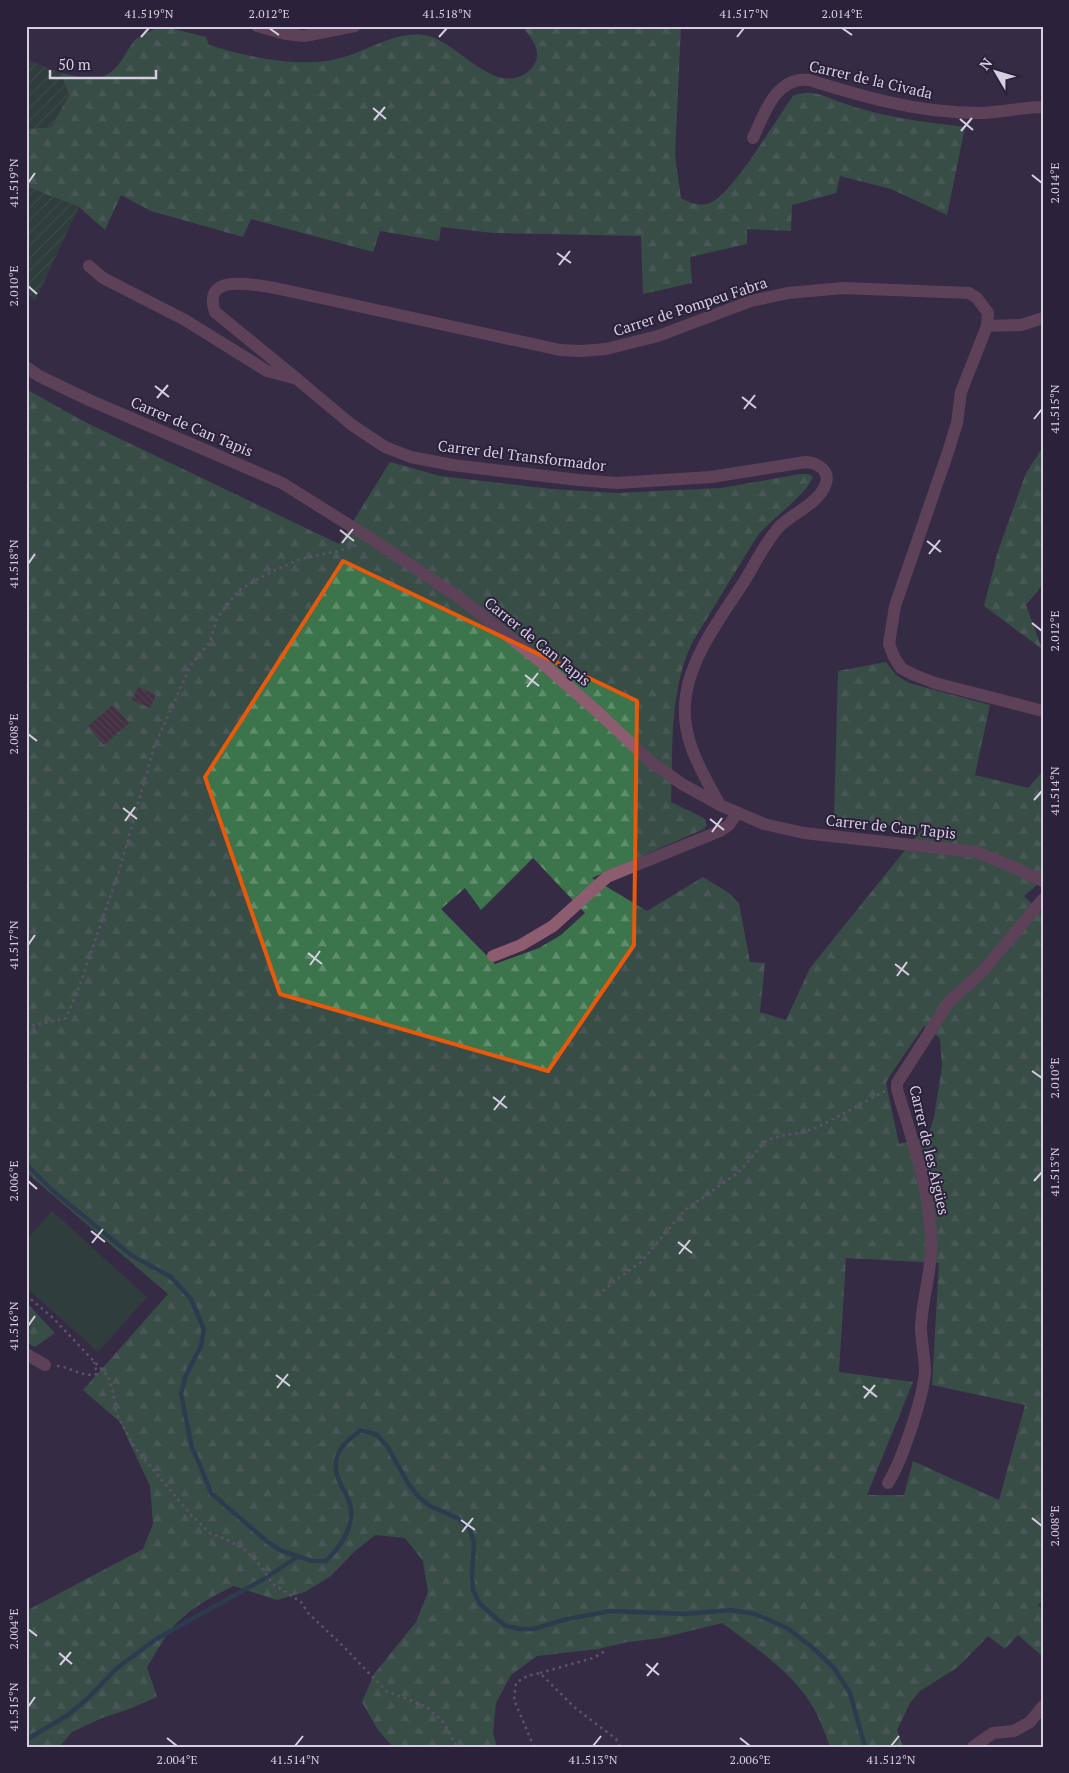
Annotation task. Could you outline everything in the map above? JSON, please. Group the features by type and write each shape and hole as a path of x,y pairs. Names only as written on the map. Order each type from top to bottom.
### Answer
{"street":[{"path":"257,26 286,34 304,36 355,26"},
{"name":"Carrer de la Civada","path":"752,138 770,101 786,84 797,79 809,80 882,101 923,110 957,113 994,113 1043,108"},
{"name":"Carrer del Transformador","path":"90,266 103,278 185,320 267,371 297,379 352,425 385,447 411,457 452,465 617,483 710,478 806,462 815,462 822,467 826,473 827,480 825,486 813,500 791,516 770,538 710,637 690,678 686,695 687,732 690,747 720,805"},
{"name":"Carrer de Pompeu Fabra","path":"297,379 215,312 212,304 218,290 225,285 234,283 275,288 560,350 581,351 606,349 658,336 751,301 788,293 842,288 968,293 977,298 988,312 987,326"},
{"path":"1043,318 1021,325 987,326 961,392 957,424 895,606 889,644 901,668 912,674 934,683 1043,711"},
{"name":"Carrer de Can Tapis","path":"26,367 39,376 89,400 282,483 373,540 460,599 541,662 651,762 682,784 720,805 764,824 804,833 976,852 1043,881"},
{"path":"493,956 521,945 553,926 606,877 720,831 729,825 737,813"},
{"path":"1011,866 1043,893"},
{"name":"Carrer de les Aigües","path":"888,1483 900,1457 922,1388 925,1365 921,1336 922,1316 931,1250 926,1199 897,1083 949,1002 982,972 1043,899"},
{"path":"26,1354 46,1365"},
{"path":"973,1747 993,1733 1014,1731 1030,1722 1043,1706"}],"path":[{"path":"26,1027 66,1018 78,990 120,868 154,747 191,665 210,642 218,618 239,590 269,573 300,559 339,551 373,540"},
{"path":"603,1291 640,1263 685,1210 739,1172 766,1141 779,1136 816,1128 897,1083"},
{"path":"26,1295 46,1311 108,1376 113,1392 116,1413 135,1448 190,1514 210,1533 244,1549 259,1564 273,1584 301,1602 308,1613 386,1691 428,1707 444,1723 457,1747"},
{"path":"46,1365 64,1366 92,1376 97,1374 94,1360"},
{"path":"534,1747 514,1700 516,1683 527,1676 593,1658 607,1650"},
{"path":"540,1673 574,1706 616,1739 620,1747"}],"highlighted area":[{"path":"343,561 637,701 634,945 548,1071 280,994 205,777"}],"green space":[{"path":"162,26 206,37 209,45 240,54 289,62 337,59 390,39 401,36 424,35 448,46 487,72 499,77 512,79 529,71 537,56 530,36 522,26 681,26 675,155 681,198 691,203 710,203 730,186 754,155 793,96 799,94 816,94 886,115 965,127 947,215 891,189 840,176 836,193 792,205 791,231 747,229 747,244 690,257 692,283 643,294 641,236 493,233 441,227 439,241 380,231 373,252 251,219 243,237 151,211 121,195 105,230 79,207 26,186 26,129 51,127 69,95 61,73 92,79 107,74 118,65 134,41"},
{"path":"26,59 61,73 69,95 51,127 26,129"},
{"path":"26,186 79,207 35,301 26,292"},
{"path":"26,389 83,421 339,544 390,462 440,476 552,489 616,493 721,488 808,474 813,477 809,485 756,538 693,641 685,660 676,699 671,802 704,818 707,825 704,829 592,878 647,911 703,877 729,893 739,903 750,962 765,963 760,1012 786,1020 810,968 922,829 834,819 838,671 886,662 896,675 909,683 990,705 975,775 1028,788 1043,771 1043,880 1024,896 1043,915 1043,1600 1038,1605 1043,1609 1043,1657 1018,1635 1005,1649 988,1636 958,1667 920,1691 910,1703 897,1730 903,1747 830,1747 817,1714 787,1674 722,1623 661,1638 628,1642 598,1649 537,1656 511,1675 496,1703 493,1733 497,1747 393,1747 378,1730 362,1702 374,1674 416,1622 428,1592 423,1561 405,1538 375,1535 353,1553 331,1576 305,1592 277,1600 233,1586 207,1600 178,1622 147,1667 157,1697 102,1718 72,1732 59,1747 26,1747 26,1611 143,1549 153,1524 150,1486 120,1422 83,1390 168,1294 26,1172","holes":["533,858 585,913 561,935 539,948 495,964 441,909 465,888 481,910","924,1026 940,1038 942,1067 934,1117 928,1136 899,1144 886,1083","846,1258 939,1263 932,1385 1025,1405 999,1500 913,1461 904,1495 867,1495 913,1382 839,1372"]},
{"path":"1043,447 1043,584 1026,605 1042,649 984,606 998,551 1026,473"},
{"path":"52,1211 147,1297 98,1352 26,1287 26,1240"},
{"path":"26,1302 55,1333 35,1347 26,1342"}],"building":[{"path":"138,687 156,695 150,708 132,700"},
{"path":"113,705 129,723 104,745 88,726"}],"waterway":[{"path":"26,1164 52,1190 131,1255 171,1277 191,1299 204,1329 201,1346 186,1375 181,1394 192,1448 211,1493 269,1543 282,1551 312,1561 326,1561 344,1538 350,1525 351,1517 348,1497 337,1476 336,1460 338,1453 347,1441 361,1430 377,1435 387,1446 409,1485 419,1497 430,1506 457,1518 469,1527 474,1542 473,1590 480,1604 504,1625 519,1629 534,1629 563,1620 610,1611 686,1614 731,1610 755,1614 787,1628 813,1648 834,1668 850,1693 865,1747"},
{"path":"26,1740 68,1715 87,1699 117,1668 156,1639 264,1579 297,1557"}]}
